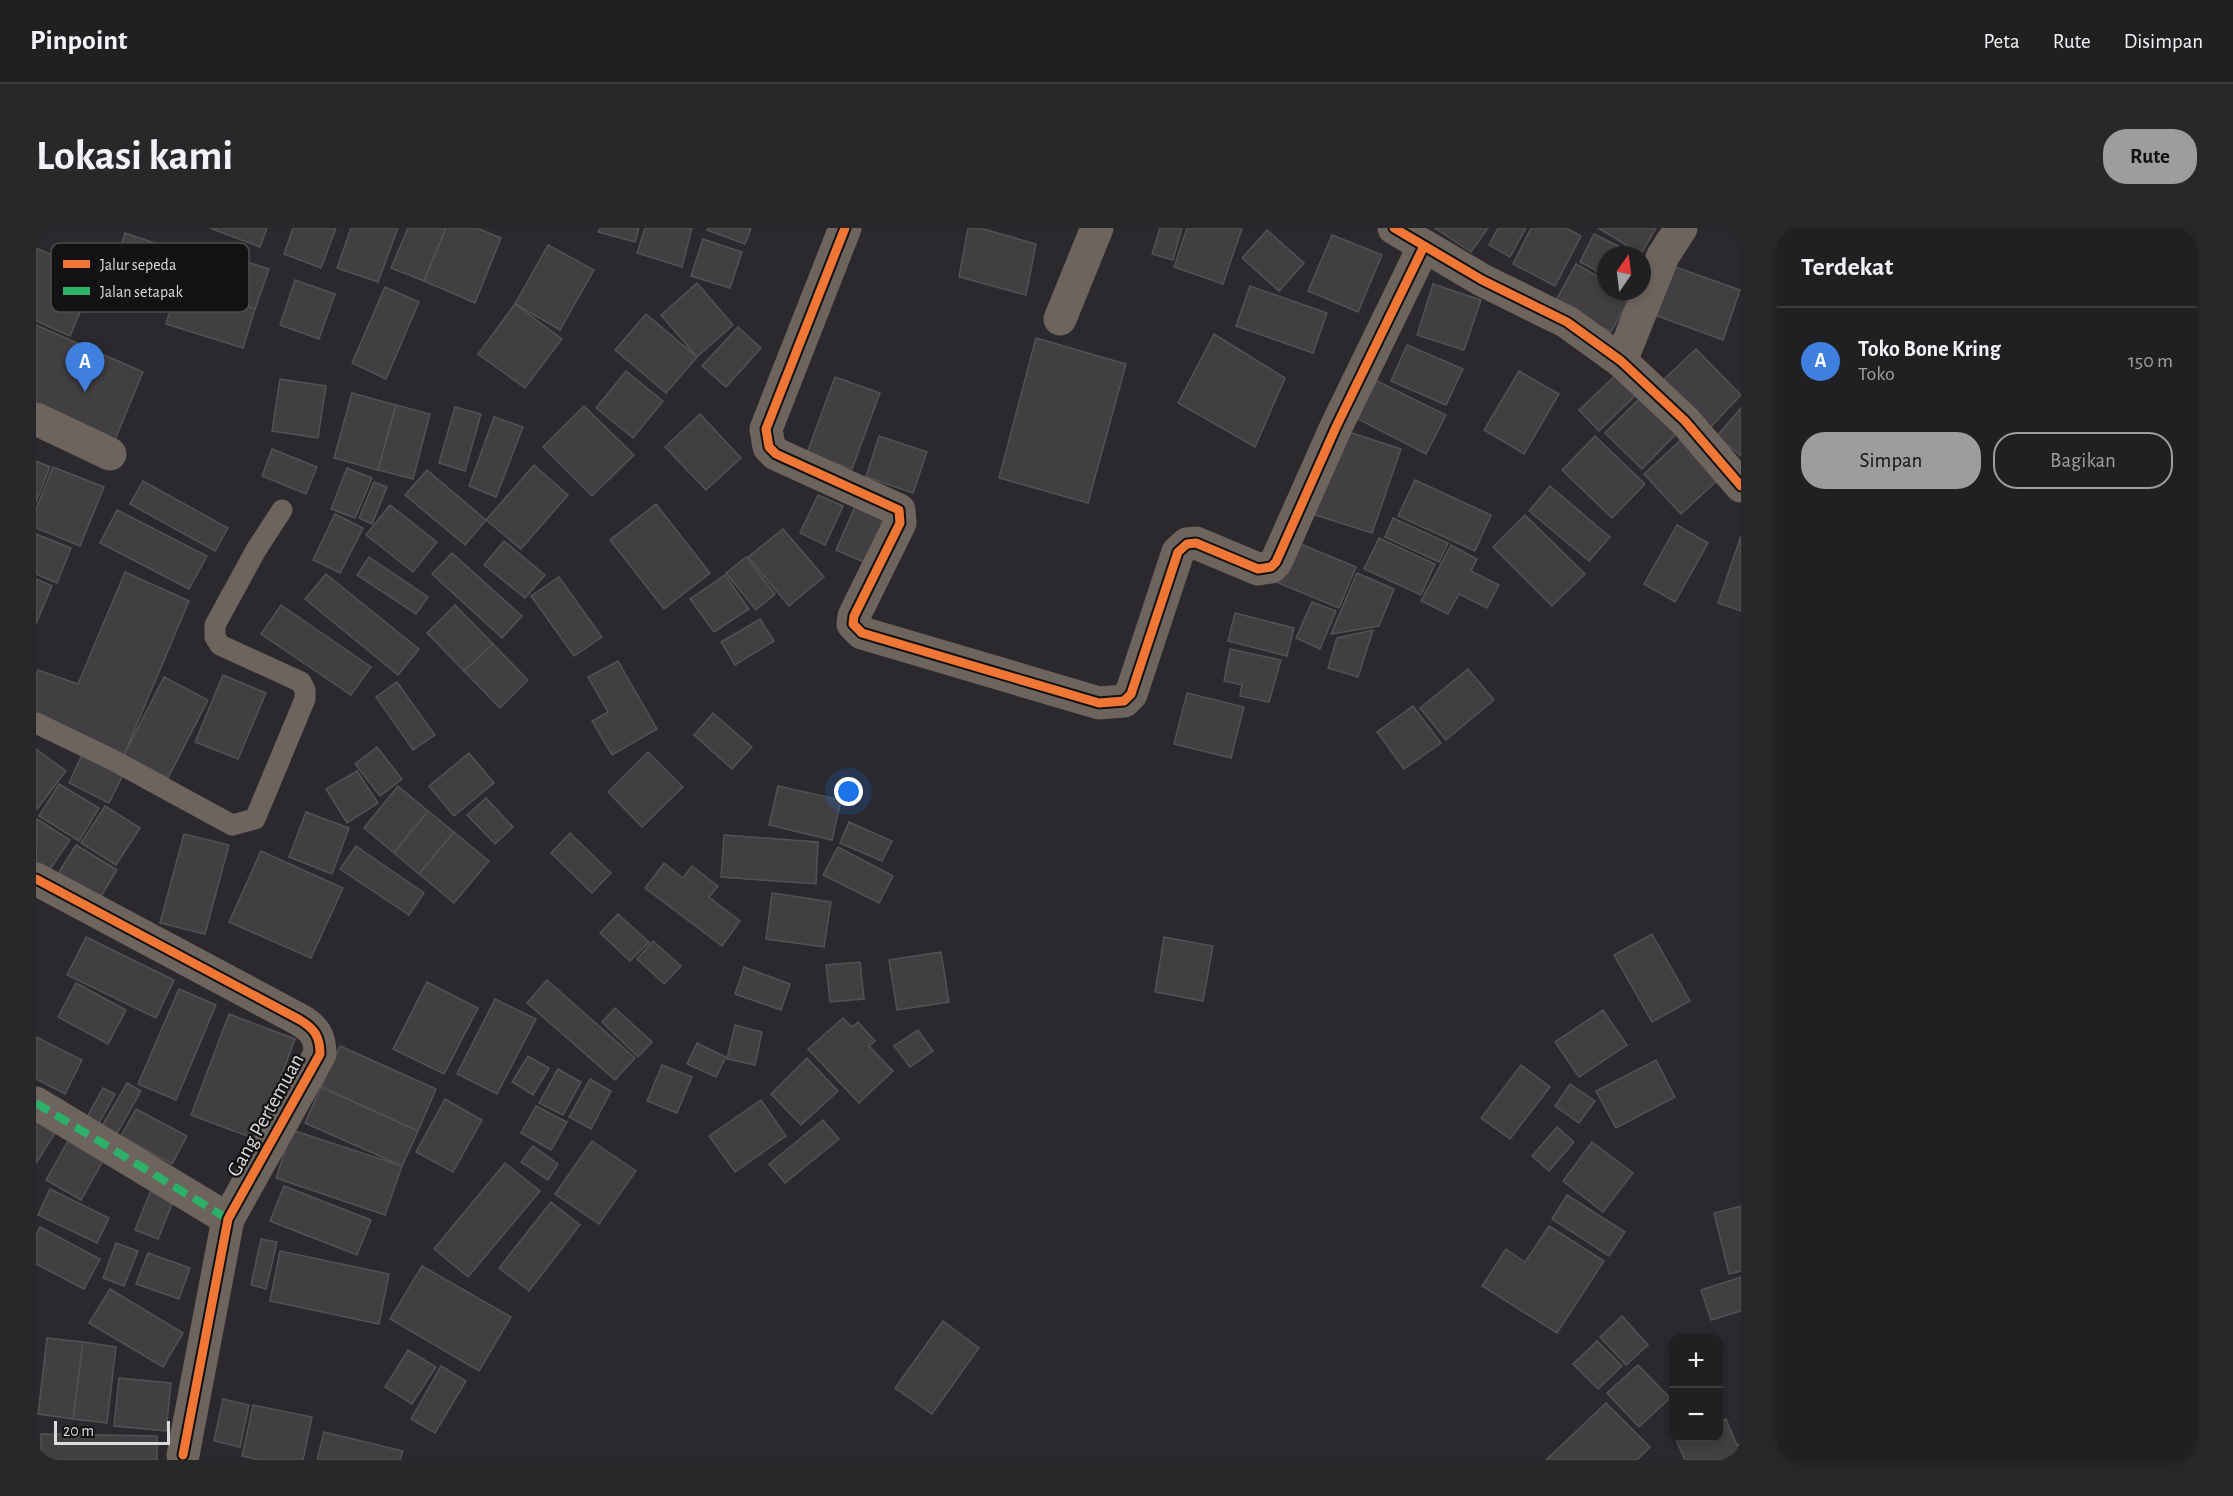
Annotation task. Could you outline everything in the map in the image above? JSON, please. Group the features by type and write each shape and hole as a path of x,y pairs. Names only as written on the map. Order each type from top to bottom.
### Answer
{"street":[{"path":"845,228 765,436 776,454 899,510 900,523 854,616 854,624 862,633 1099,703 1124,701 1131,694 1178,552 1187,543 1196,543 1258,568 1271,567 1276,562 1336,427 1424,246"},
{"path":"1060,319 1097,228"},
{"path":"1394,228 1482,280 1567,322 1621,361 1685,421 1741,486"},
{"path":"1621,361 1663,256 1681,228"},
{"path":"36,419 110,454"},
{"name":"Gang Pertemuan","path":"36,879 313,1027 320,1041 320,1054 228,1219 183,1455"},
{"path":"36,1104 228,1219"}],"lane":[{"path":"36,723 111,759 232,825 255,819 305,699 305,690 301,682 220,645 214,637 215,625 256,550 282,510"}],"building":[{"path":"210,228 267,228 260,247"},
{"path":"293,228 336,228 321,268 284,254"},
{"path":"351,228 398,228 378,282 337,268"},
{"path":"408,228 446,228 424,281 391,268"},
{"path":"446,228 477,228 501,238 475,303 424,281"},
{"path":"600,228 639,228 635,242 598,232"},
{"path":"645,228 692,228 682,267 637,253"},
{"path":"708,228 751,228 745,244 707,230"},
{"path":"968,228 980,228 1036,244 1026,295 959,277"},
{"path":"1160,228 1182,228 1173,260 1152,254"},
{"path":"1187,228 1242,228 1223,284 1174,267"},
{"path":"1435,228 1488,228 1471,252"},
{"path":"1498,228 1526,228 1510,257 1489,245"},
{"path":"1531,228 1566,228 1581,236 1555,286 1513,264"},
{"path":"1598,228 1656,228 1646,246 1628,246"},
{"path":"1267,230 1304,263 1279,291 1242,258"},
{"path":"125,233 155,243 122,243"},
{"path":"1594,234 1618,246 1597,246 1597,271 1580,262"},
{"path":"1332,235 1382,255 1358,312 1308,291"},
{"path":"703,239 742,252 730,288 691,276"},
{"path":"548,245 594,270 560,330 515,304"},
{"path":"36,248 51,254 51,312 80,312 70,336 36,321"},
{"path":"249,263 269,269 255,309 249,307"},
{"path":"1576,264 1597,276 1597,300 1629,300 1611,332 1555,302"},
{"path":"1670,265 1740,290 1723,340 1652,314"},
{"path":"295,280 335,294 319,339 280,325"},
{"path":"697,283 733,325 697,357 661,315"},
{"path":"1433,284 1481,300 1464,350 1417,335"},
{"path":"1250,286 1327,313 1313,353 1236,326"},
{"path":"385,287 419,302 386,379 352,363"},
{"path":"515,304 562,339 525,388 478,354"},
{"path":"249,307 255,309 243,348 166,324 170,312 249,312"},
{"path":"646,314 697,357 666,393 615,350"},
{"path":"36,325 143,372 112,447 36,412"},
{"path":"738,327 761,348 726,387 702,366"},
{"path":"1214,334 1285,378 1255,447 1178,403"},
{"path":"1036,338 1126,364 1088,503 999,478"},
{"path":"1407,345 1463,369 1446,405 1391,381"},
{"path":"1696,349 1741,395 1707,431 1660,383"},
{"path":"626,371 663,401 633,438 596,408"},
{"path":"1519,371 1559,394 1524,454 1484,430"},
{"path":"1619,372 1638,393 1599,431 1579,410"},
{"path":"835,377 880,393 852,469 807,453"},
{"path":"280,379 326,386 318,438 272,431"},
{"path":"1373,379 1446,415 1426,454 1354,417"},
{"path":"352,393 396,405 378,470 334,458"},
{"path":"1639,399 1676,434 1642,469 1605,433"},
{"path":"396,405 430,414 413,479 378,470"},
{"path":"584,406 634,455 592,496 543,447"},
{"path":"455,407 481,414 465,471 439,463"},
{"path":"1741,408 1741,456 1717,436"},
{"path":"700,414 741,458 706,490 665,447"},
{"path":"494,417 523,427 496,497 469,486"},
{"path":"1337,428 1401,449 1372,533 1309,513"},
{"path":"879,436 927,452 913,493 866,477"},
{"path":"1595,436 1645,484 1612,518 1562,470"},
{"path":"1685,436 1722,476 1681,514 1644,474"},
{"path":"272,449 317,467 306,494 262,476"},
{"path":"36,461 50,467 36,502"},
{"path":"534,465 568,495 521,549 486,520"},
{"path":"53,467 104,487 80,546 36,528 36,509"},
{"path":"347,468 372,478 355,518 331,509"},
{"path":"427,470 486,520 465,545 405,495"},
{"path":"1415,480 1491,515 1475,551 1398,516"},
{"path":"143,481 228,528 215,551 130,504"},
{"path":"374,482 387,487 372,524 359,518"},
{"path":"1550,486 1610,537 1589,561 1529,511"},
{"path":"818,495 843,506 825,545 800,533"},
{"path":"858,500 897,517 875,567 836,550"},
{"path":"656,504 710,573 664,609 610,540"},
{"path":"390,505 437,542 413,572 366,535"},
{"path":"117,510 207,556 189,589 100,543"},
{"path":"335,514 363,528 340,573 313,560"},
{"path":"1525,515 1585,574 1552,606 1493,547"},
{"path":"1393,518 1448,543 1439,562 1385,537"},
{"path":"1677,525 1708,543 1675,602 1644,584"},
{"path":"783,529 824,577 789,606 748,557"},
{"path":"36,534 71,548 57,583 36,574"},
{"path":"1741,536 1741,611 1718,603"},
{"path":"1379,538 1435,564 1421,595 1364,569"},
{"path":"1291,540 1356,567 1339,608 1274,581"},
{"path":"504,541 545,575 525,598 484,565"},
{"path":"1451,545 1477,559 1471,571 1499,585 1487,608 1459,594 1448,614 1421,601"},
{"path":"452,553 522,616 502,638 432,574"},
{"path":"369,557 428,597 416,614 357,575"},
{"path":"746,557 775,594 756,610 726,573"},
{"path":"125,572 189,601 124,755 36,717 36,675 38,670 78,684"},
{"path":"1357,573 1394,589 1379,626 1331,634"},
{"path":"326,574 419,649 398,675 305,599"},
{"path":"725,575 749,609 714,632 690,599"},
{"path":"559,577 602,637 574,656 531,596"},
{"path":"36,579 52,586 36,624"},
{"path":"1312,602 1336,611 1320,649 1296,638"},
{"path":"281,605 371,667 351,695 261,634"},
{"path":"455,605 493,644 464,671 427,633"},
{"path":"1235,613 1294,628 1287,656 1228,641"},
{"path":"760,619 774,641 735,665 721,642"},
{"path":"1373,630 1358,677 1328,668 1337,638"},
{"path":"493,644 528,680 500,708 464,671"},
{"path":"1230,649 1281,660 1269,702 1240,696 1242,685 1224,681"},
{"path":"618,661 657,729 612,755 592,721 608,712 588,677"},
{"path":"1468,669 1494,700 1446,740 1420,708"},
{"path":"223,675 266,693 238,759 195,742"},
{"path":"164,677 208,700 168,778 124,755"},
{"path":"397,682 435,735 413,750 376,697"},
{"path":"1187,693 1244,707 1231,758 1174,744"},
{"path":"1413,706 1441,743 1404,769 1377,732"},
{"path":"713,713 752,747 732,769 694,735"},
{"path":"377,747 402,779 380,796 355,764"},
{"path":"36,749 66,771 37,809 36,808"},
{"path":"648,752 683,787 642,827 608,792"},
{"path":"469,753 494,783 454,816 429,786"},
{"path":"82,755 123,775 109,803 69,783"},
{"path":"357,771 378,803 347,823 326,789"},
{"path":"59,784 99,808 79,841 39,816"},
{"path":"398,786 428,811 394,853 364,828"},
{"path":"778,786 841,800 832,840 769,825"},
{"path":"486,798 513,827 495,844 467,815"},
{"path":"105,806 140,828 116,865 81,843"},
{"path":"428,811 454,832 419,874 394,853"},
{"path":"306,812 349,828 332,874 289,857"},
{"path":"37,819 70,840 42,881 36,876"},
{"path":"849,822 892,841 882,861 840,843"},
{"path":"454,832 489,861 454,903 419,874"},
{"path":"570,833 611,873 592,893 551,853"},
{"path":"184,834 229,845 205,934 160,923"},
{"path":"724,835 818,842 816,884 721,877"},
{"path":"76,845 117,870 94,908 52,883"},
{"path":"356,846 424,893 409,915 340,869"},
{"path":"838,847 893,876 879,903 823,875"},
{"path":"261,851 343,888 311,958 229,922"},
{"path":"664,863 683,878 692,866 718,886 709,897 740,921 722,946 645,888"},
{"path":"772,893 831,902 824,947 766,939"},
{"path":"618,914 649,942 630,961 600,933"},
{"path":"1652,934 1690,1001 1652,1022 1614,955"},
{"path":"86,937 174,980 156,1018 67,975"},
{"path":"1164,937 1213,946 1203,1001 1155,992"},
{"path":"653,941 681,966 664,984 637,959"},
{"path":"941,952 949,1002 897,1010 889,960"},
{"path":"860,962 864,999 830,1002 826,965"},
{"path":"744,967 790,984 781,1010 735,994"},
{"path":"547,980 635,1058 615,1080 527,1003"},
{"path":"427,982 478,1008 444,1074 393,1049"},
{"path":"76,983 126,1010 108,1044 58,1017"},
{"path":"179,989 216,1005 176,1100 138,1084"},
{"path":"495,999 536,1019 497,1094 457,1074"},
{"path":"615,1008 652,1042 638,1057 602,1022"},
{"path":"1603,1010 1627,1045 1579,1077 1555,1042"},
{"path":"229,1014 295,1039 258,1140 191,1115"},
{"path":"843,1018 852,1027 858,1022 875,1041 869,1046 893,1071 859,1103 808,1049"},
{"path":"735,1025 762,1032 755,1065 727,1059"},
{"path":"918,1030 933,1051 910,1067 894,1046"},
{"path":"36,1037 82,1060 65,1094 36,1079"},
{"path":"697,1043 726,1057 716,1077 687,1064"},
{"path":"340,1046 436,1089 418,1131 321,1087"},
{"path":"528,1056 549,1068 533,1095 512,1082"},
{"path":"807,1058 838,1091 801,1125 771,1094"},
{"path":"1656,1060 1675,1097 1616,1128 1596,1091"},
{"path":"662,1065 692,1077 677,1113 647,1101"},
{"path":"1521,1065 1550,1087 1510,1139 1481,1118"},
{"path":"558,1069 581,1082 563,1115 539,1103"},
{"path":"590,1079 611,1091 591,1129 569,1117"},
{"path":"127,1083 141,1091 116,1135 102,1126"},
{"path":"1570,1084 1595,1101 1579,1123 1555,1106"},
{"path":"321,1087 418,1131 402,1166 305,1123"},
{"path":"103,1088 115,1094 98,1125 86,1119"},
{"path":"445,1099 482,1120 453,1172 416,1152"},
{"path":"761,1100 786,1136 735,1172 709,1136"},
{"path":"536,1106 567,1122 551,1150 521,1133"},
{"path":"136,1109 187,1136 172,1164 121,1136"},
{"path":"36,1112 59,1127 36,1163"},
{"path":"823,1120 839,1139 785,1183 769,1164"},
{"path":"1557,1127 1574,1142 1549,1171 1532,1156"},
{"path":"292,1130 402,1166 385,1215 276,1178"},
{"path":"73,1132 108,1152 81,1200 46,1180"},
{"path":"592,1141 636,1171 599,1224 555,1194"},
{"path":"1592,1142 1633,1173 1603,1212 1563,1181"},
{"path":"533,1146 558,1164 548,1180 521,1162"},
{"path":"505,1163 540,1191 468,1277 434,1249"},
{"path":"284,1186 371,1220 357,1255 270,1221"},
{"path":"50,1189 109,1218 97,1243 38,1215"},
{"path":"151,1190 174,1199 158,1239 135,1230"},
{"path":"1567,1195 1625,1232 1609,1256 1552,1219"},
{"path":"551,1202 580,1225 529,1291 499,1268"},
{"path":"1741,1206 1741,1271 1729,1274 1714,1213"},
{"path":"1549,1226 1604,1261 1557,1333 1482,1286 1506,1249 1525,1262"},
{"path":"40,1227 100,1259 84,1289 36,1264 36,1235"},
{"path":"261,1239 277,1242 266,1289 251,1285"},
{"path":"116,1243 138,1251 124,1286 103,1278"},
{"path":"280,1251 389,1274 379,1324 270,1301"},
{"path":"148,1253 190,1268 179,1299 136,1284"},
{"path":"422,1266 511,1317 479,1371 390,1319"},
{"path":"1741,1277 1741,1311 1711,1320 1701,1290"},
{"path":"110,1289 183,1333 163,1367 89,1323"},
{"path":"1622,1316 1648,1345 1626,1365 1600,1337"},
{"path":"943,1321 979,1348 932,1414 895,1388"},
{"path":"47,1338 83,1342 73,1419 38,1414"},
{"path":"1597,1341 1622,1366 1598,1389 1573,1364"},
{"path":"83,1342 116,1347 107,1423 73,1419"},
{"path":"408,1350 436,1367 412,1404 385,1387"},
{"path":"1638,1365 1669,1399 1639,1427 1607,1393"},
{"path":"441,1366 466,1381 435,1433 411,1419"},
{"path":"119,1378 171,1383 166,1431 114,1426"},
{"path":"223,1399 249,1405 240,1447 214,1441"},
{"path":"1606,1403 1650,1447 1637,1460 1546,1460"},
{"path":"253,1405 312,1417 303,1460 260,1460 242,1456"},
{"path":"1726,1419 1737,1445 1741,1444 1741,1460 1685,1460 1677,1442 1723,1442 1723,1420"},
{"path":"324,1432 403,1451 400,1460 317,1460"},
{"path":"41,1434 157,1436 157,1460 41,1460"}],"marked path":[{"path":"36,1103 228,1219"}],"cycle path":[{"path":"845,228 766,429 769,447 776,454 899,510 900,523 854,616 853,624 862,633 1099,703 1124,701 1131,694 1178,552 1187,544 1196,543 1258,569 1271,567 1276,562 1336,427 1424,246"},
{"path":"1394,228 1482,280 1567,322 1621,361 1685,421 1741,486"},
{"path":"36,879 300,1020 313,1030 319,1043 320,1054 228,1219 183,1455"}],"place":[{"name":"Toko Bone Kring","path":"85,392"}]}
